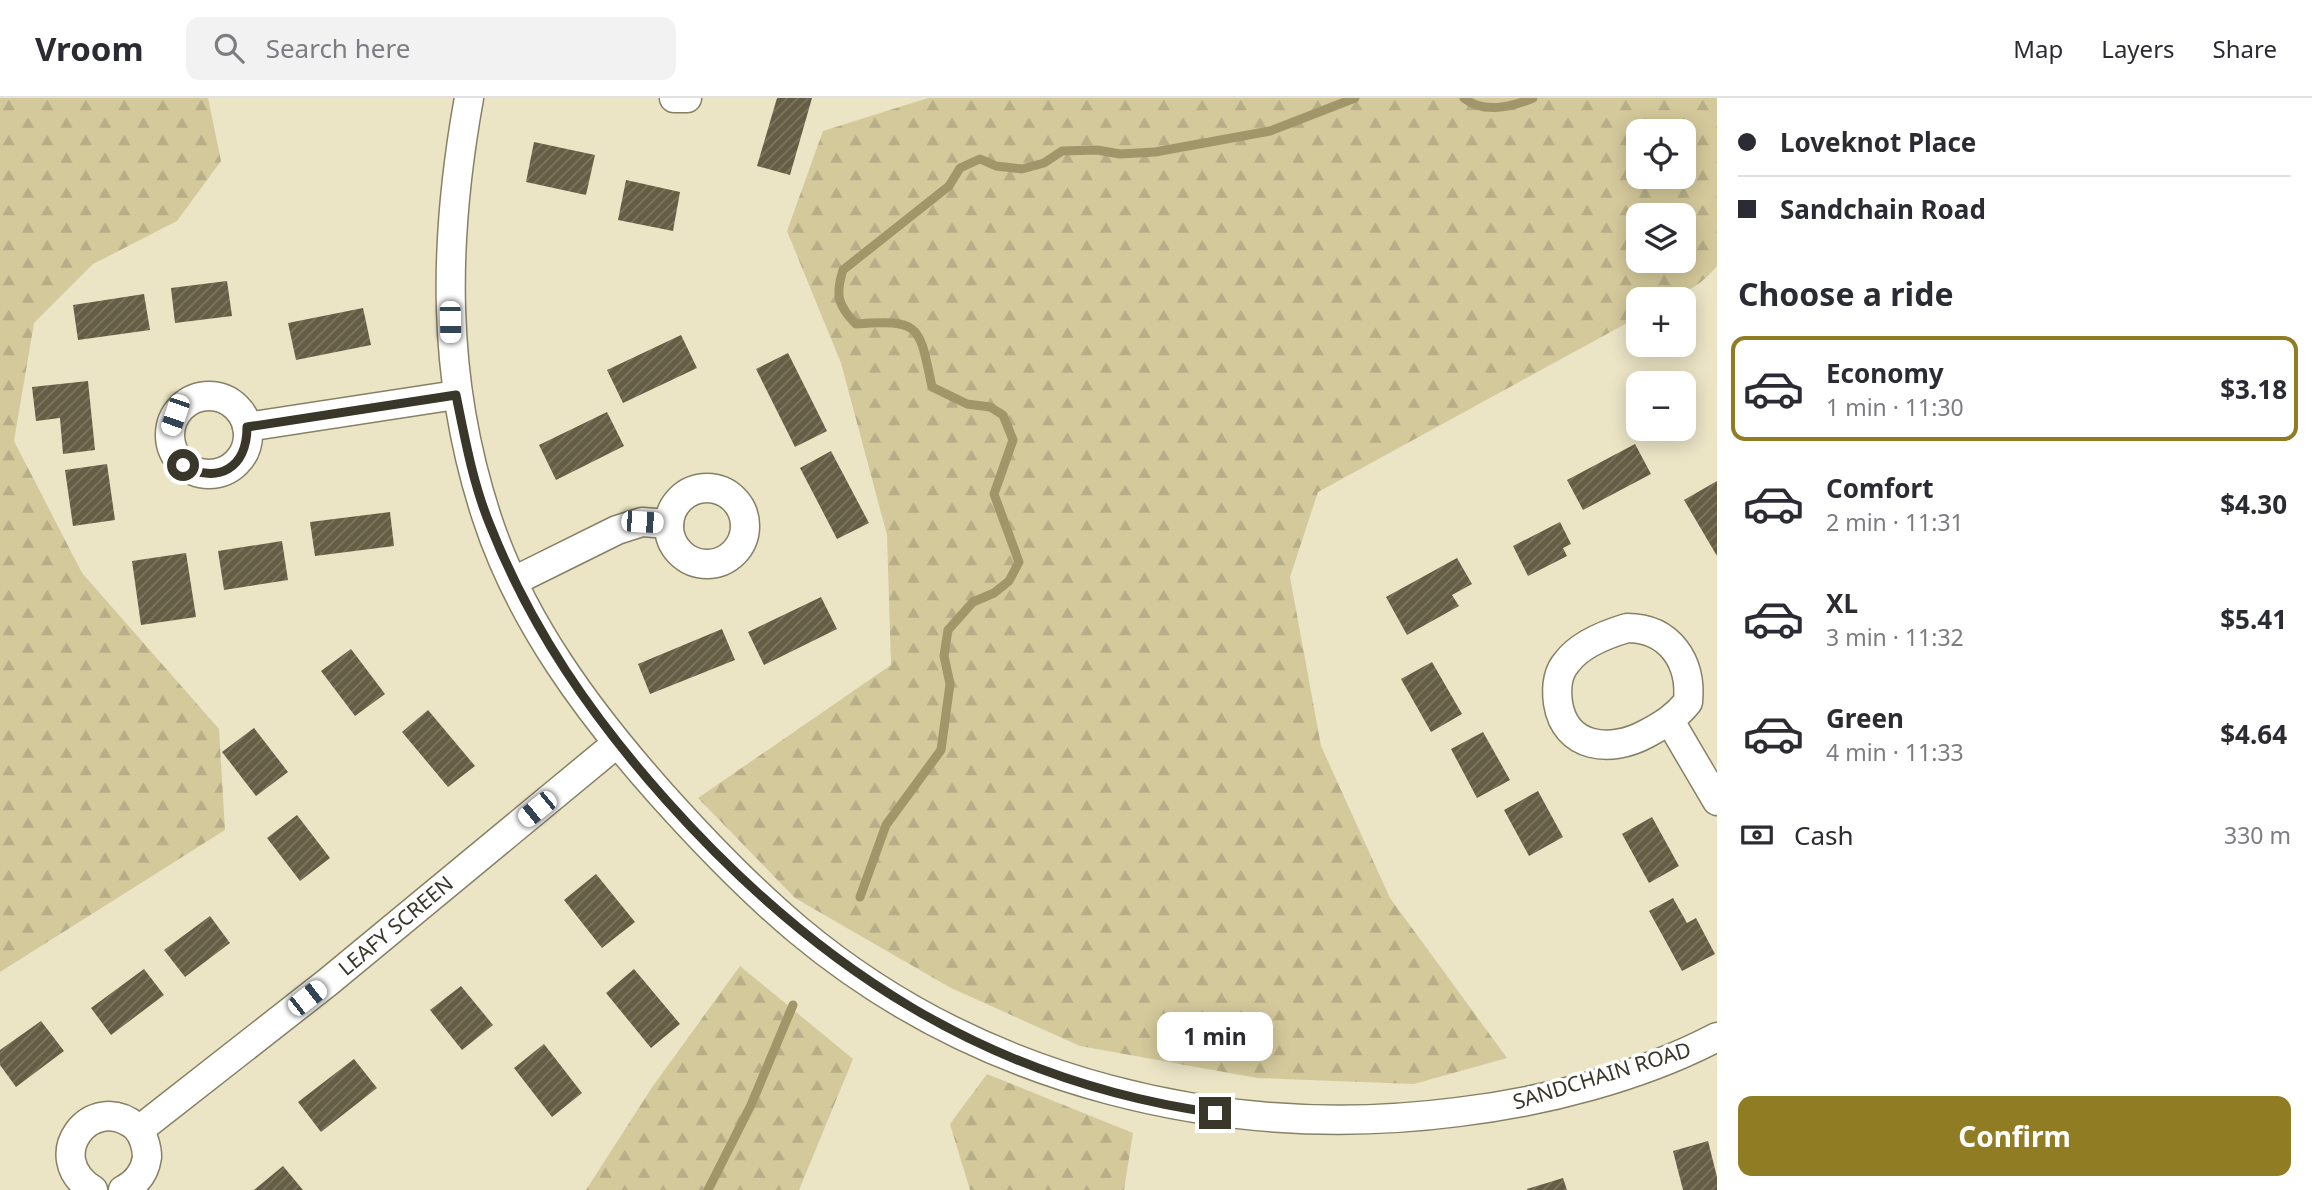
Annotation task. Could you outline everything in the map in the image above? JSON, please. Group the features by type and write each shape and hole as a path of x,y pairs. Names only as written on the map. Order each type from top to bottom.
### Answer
{"street":[{"name":"SANDCHAIN ROAD","path":"469,98 460,148 450,270 451,342 456,395 470,460 489,522 514,581 548,646 616,744 716,857 800,932 850,970 902,1003 980,1043 1040,1069 1114,1093 1237,1116 1385,1121 1513,1105 1635,1069 1717,1037"},
{"path":"674,98 687,98"},
{"path":"247,427 456,395"},
{"path":"514,581 618,530 642,522 669,524"},
{"path":"1627,628 1652,631 1675,647 1686,668 1688,702 1670,721 1634,741 1615,746 1586,742 1575,736 1559,710 1557,694 1561,672 1567,661 1610,633 1627,628"},
{"path":"1670,721 1717,801"},
{"name":"LEAFY SCREEN","path":"139,1130 328,982 616,744"},
{"path":"93,1190 78,1179 71,1165 70,1151 74,1137 93,1119 109,1116 127,1120 139,1130 147,1150 142,1175 123,1190"}],"green space":[{"path":"0,98 208,98 221,161 177,221 93,264 34,323 14,441 82,573 219,729 225,830 0,972"},
{"path":"928,98 1717,98 1717,266 1694,287 1626,287 1626,324 1318,492 1290,577 1321,746 1390,898 1507,1058 1414,1084 1257,1078 1080,1046 951,988 795,898 698,798 891,665 887,535 841,363 787,231 823,131"},
{"path":"740,966 853,1059 799,1190 586,1190 653,1086"},
{"path":"987,1074 1133,1133 1124,1190 970,1190 950,1124"}],"building":[{"path":"777,98 812,98 790,175 757,166"},
{"path":"534,142 595,155 586,195 526,182"},
{"path":"626,180 680,192 673,231 618,220"},
{"path":"227,281 232,316 175,323 171,288"},
{"path":"144,294 150,330 78,340 73,305"},
{"path":"363,308 371,345 296,360 288,323"},
{"path":"681,335 697,368 623,403 607,370"},
{"path":"788,353 827,431 795,447 756,369"},
{"path":"88,381 95,450 63,454 60,418 36,421 32,387"},
{"path":"607,412 624,446 556,480 539,445"},
{"path":"1635,444 1651,474 1583,510 1567,480"},
{"path":"831,451 869,523 837,539 800,468"},
{"path":"107,464 115,520 73,526 65,470"},
{"path":"1717,481 1717,556 1684,500"},
{"path":"390,512 394,546 315,556 310,522"},
{"path":"1560,522 1571,544 1563,548 1567,556 1528,576 1513,546"},
{"path":"282,541 288,580 224,590 218,551"},
{"path":"186,553 196,617 141,625 132,561"},
{"path":"1457,558 1472,584 1452,595 1459,606 1407,635 1386,597"},
{"path":"821,597 837,629 764,665 748,632"},
{"path":"722,629 735,660 650,694 638,664"},
{"path":"351,649 385,694 355,716 321,671"},
{"path":"1432,662 1462,714 1431,732 1401,679"},
{"path":"428,710 475,766 448,787 402,732"},
{"path":"254,728 288,772 256,796 222,752"},
{"path":"1483,732 1510,780 1477,798 1451,749"},
{"path":"1538,791 1563,837 1529,856 1504,810"},
{"path":"297,815 330,858 300,881 267,838"},
{"path":"1652,817 1679,866 1649,883 1622,834"},
{"path":"596,874 635,922 602,948 564,900"},
{"path":"1673,898 1687,923 1696,918 1715,954 1682,971 1649,911"},
{"path":"210,916 230,943 185,977 164,950"},
{"path":"144,969 164,995 111,1035 91,1008"},
{"path":"634,969 680,1024 651,1048 606,993"},
{"path":"461,986 493,1025 462,1050 430,1010"},
{"path":"41,1021 64,1051 16,1087 0,1065 0,1050"},
{"path":"544,1044 582,1093 552,1117 514,1068"},
{"path":"354,1059 377,1088 321,1132 298,1102"},
{"path":"1708,1141 1717,1177 1717,1190 1683,1190 1673,1151"},
{"path":"283,1166 303,1190 254,1190"},
{"path":"1563,1178 1567,1190 1527,1190 1527,1189"}],"waterway":[{"path":"860,897 886,825 941,750 950,684 944,656 948,630 973,602 994,593 1009,581 1019,562 994,494 1013,440 1003,415 990,407 967,404 932,387 920,339 906,326 894,323 856,324 840,300 839,286 843,270 949,186 960,168 980,159 996,166 1022,169 1044,163 1062,151 1097,150 1120,154 1155,152 1270,131 1355,98"},
{"path":"1464,98 1480,106 1489,107 1507,106 1533,98"},
{"path":"708,1190 751,1105 793,1005"}],"route":[{"path":"183,465 196,472 210,474 226,470 235,464 243,453 247,442 247,427 456,395 470,460 489,522 514,581 548,646 616,744 716,857 800,932 850,970 902,1003 980,1043 1040,1069 1140,1100 1215,1113"}]}
